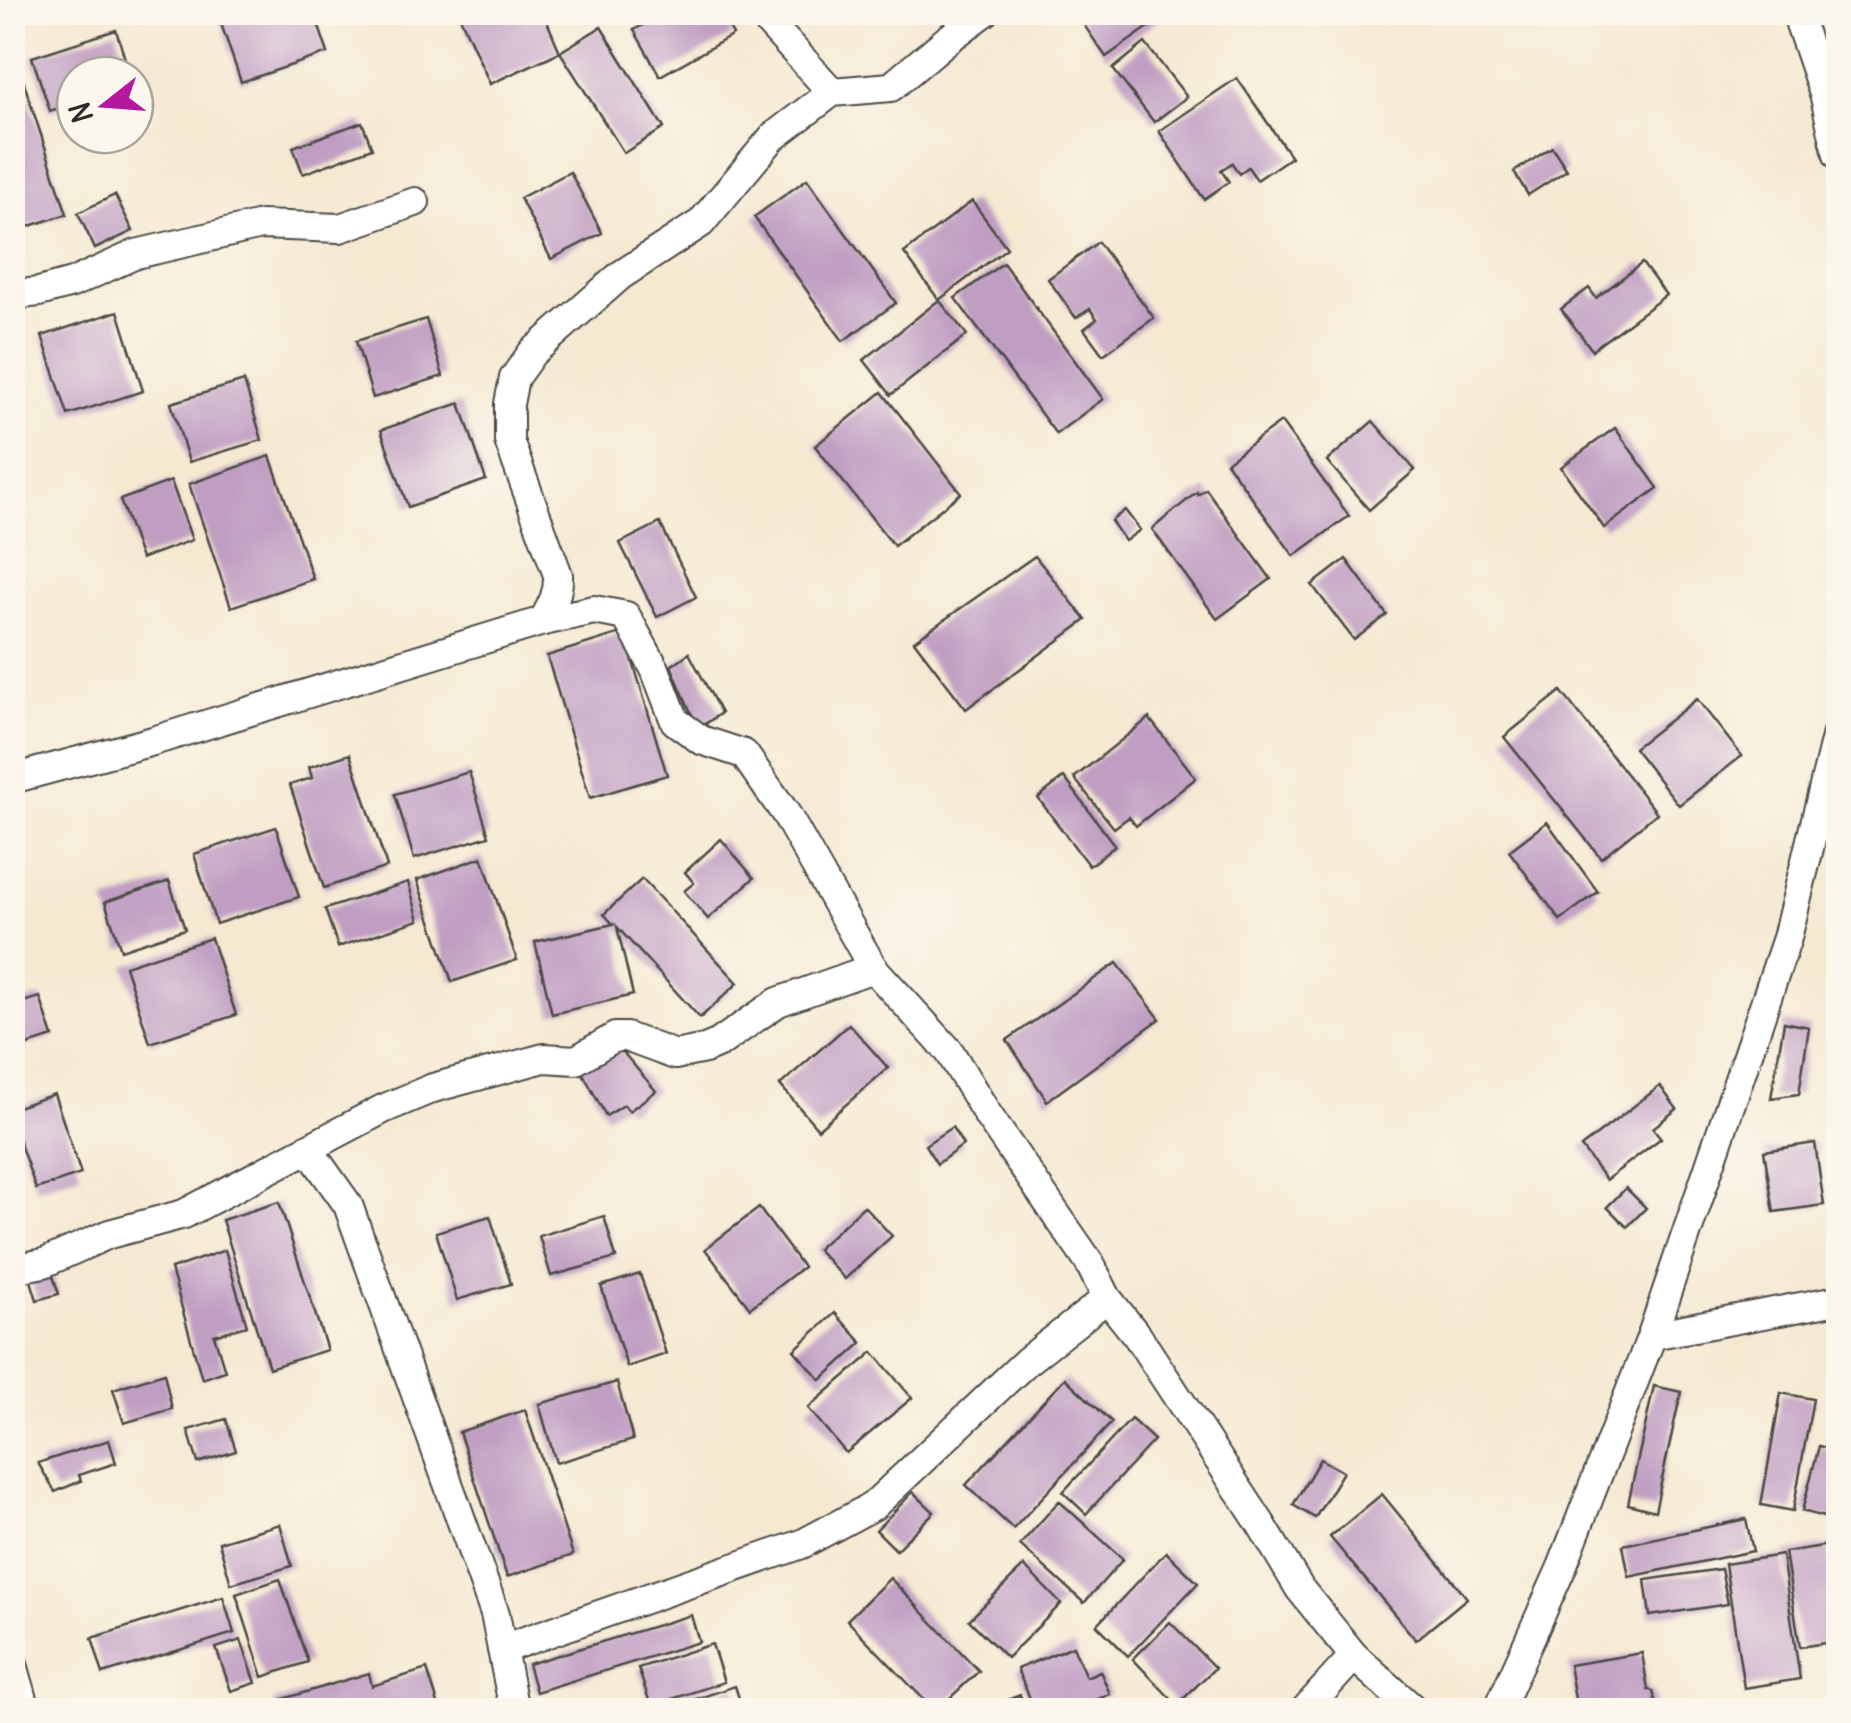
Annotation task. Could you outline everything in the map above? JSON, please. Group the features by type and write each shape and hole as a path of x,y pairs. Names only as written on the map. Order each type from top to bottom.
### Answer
{"street":[{"path":"759,12 832,92"},
{"path":"543,621 558,587 558,575 509,441 514,378 548,337 621,275 702,222 774,137 832,92 892,87 985,12"},
{"path":"1796,12 1826,97 1838,155"},
{"path":"12,296 72,283 136,254 261,225 340,228 415,202"},
{"path":"558,587 576,613"},
{"path":"12,779 152,742 543,621 594,610 626,616 655,669 676,722 700,740 744,754 786,814 874,968 949,1051 989,1117 1089,1262 1107,1298 1138,1337 1262,1524 1300,1589 1354,1656 1414,1710"},
{"path":"1498,1710 1562,1567 1652,1335 1787,938 1838,728"},
{"path":"12,1270 44,1263 109,1234 184,1214 383,1109 433,1088 544,1058 576,1060 615,1037 626,1037 676,1055 706,1048 778,1002 874,968"},
{"path":"310,1150 348,1205 495,1614 514,1710"},
{"path":"502,1649 802,1544 873,1506 1027,1361 1107,1298"},
{"path":"1652,1335 1838,1300"},
{"path":"1305,1710 1354,1656"},
{"path":"12,1661 26,1710"}],"building":[{"path":"217,12 314,12 328,53 241,82"},
{"path":"458,12 543,12 560,52 490,84"},
{"path":"666,12 720,12 733,35 660,76 634,30"},
{"path":"1170,12 1106,57 1077,15"},
{"path":"601,27 664,128 624,153 560,52"},
{"path":"116,30 124,55 55,55 55,109 50,111 32,57"},
{"path":"1145,43 1187,97 1154,122 1113,69"},
{"path":"22,77 67,214 12,232 12,80"},
{"path":"1237,78 1291,157 1257,180 1248,167 1239,174 1232,163 1221,170 1229,182 1204,199 1159,131"},
{"path":"362,122 372,148 303,174 293,147"},
{"path":"1552,147 1567,170 1528,195 1514,172"},
{"path":"570,172 602,233 551,259 520,198"},
{"path":"807,179 896,303 843,341 754,217"},
{"path":"115,195 133,231 95,249 78,213"},
{"path":"972,201 1007,248 939,300 904,253"},
{"path":"1098,242 1154,318 1103,355 1084,329 1097,319 1090,309 1076,318 1048,279"},
{"path":"1003,263 1103,399 1056,434 955,298"},
{"path":"1642,263 1666,295 1592,350 1561,309 1589,288 1596,298"},
{"path":"939,300 967,335 891,395 864,360"},
{"path":"118,311 143,391 68,415 42,336"},
{"path":"426,319 443,376 373,398 356,341"},
{"path":"244,381 262,440 189,462 171,403"},
{"path":"882,392 961,493 894,546 815,446"},
{"path":"460,403 486,480 408,507 381,430"},
{"path":"1373,421 1415,470 1369,510 1327,461"},
{"path":"1281,422 1349,516 1294,556 1226,462"},
{"path":"1615,428 1658,488 1604,528 1561,467"},
{"path":"270,456 313,579 231,607 189,484"},
{"path":"171,481 192,540 141,559 120,500"},
{"path":"1206,489 1271,579 1217,619 1152,529"},
{"path":"1125,510 1140,530 1125,541 1111,521"},
{"path":"660,523 696,597 657,617 620,543"},
{"path":"1035,556 1086,620 966,709 914,641"},
{"path":"1346,559 1387,615 1354,640 1312,585"},
{"path":"624,632 667,775 590,798 547,656"},
{"path":"689,653 721,713 698,729 671,666"},
{"path":"1561,691 1657,813 1601,858 1504,737"},
{"path":"1697,699 1742,756 1679,805 1634,748"},
{"path":"1149,718 1196,778 1136,826 1129,817 1114,828 1074,778"},
{"path":"350,754 387,867 324,888 290,785 312,778 309,767"},
{"path":"469,772 489,836 414,859 395,794"},
{"path":"1064,777 1115,846 1089,866 1038,798"},
{"path":"1547,822 1598,892 1560,920 1509,851"},
{"path":"276,827 299,897 216,924 194,854"},
{"path":"721,839 754,878 708,919 684,891 694,883 685,872"},
{"path":"482,857 517,960 452,982 417,880"},
{"path":"642,879 738,983 700,1018 617,927 633,995 552,1014 535,942 613,924 604,914"},
{"path":"169,881 185,929 121,950 105,902"},
{"path":"408,882 419,920 338,947 325,909"},
{"path":"211,938 236,1015 150,1043 125,966"},
{"path":"1117,963 1160,1019 1047,1101 1007,1040"},
{"path":"40,997 53,1037 12,1050 12,1005"},
{"path":"1784,1022 1809,1027 1799,1094 1771,1098"},
{"path":"849,1024 888,1068 818,1129 780,1085"},
{"path":"615,1043 656,1091 629,1111 624,1105 606,1116 579,1066"},
{"path":"1660,1086 1677,1109 1653,1128 1661,1138 1606,1180 1581,1147"},
{"path":"54,1094 81,1174 36,1189 12,1121 12,1109"},
{"path":"952,1127 963,1145 937,1164 925,1145"},
{"path":"1815,1143 1824,1205 1774,1212 1764,1151"},
{"path":"1626,1188 1646,1208 1627,1227 1607,1207"},
{"path":"279,1202 327,1350 269,1368 222,1220"},
{"path":"864,1206 892,1236 845,1279 817,1249"},
{"path":"759,1208 803,1267 750,1308 705,1249"},
{"path":"490,1216 511,1284 457,1300 436,1232"},
{"path":"604,1216 616,1258 551,1276 539,1236"},
{"path":"225,1250 247,1326 214,1335 225,1371 202,1379 171,1269"},
{"path":"50,1267 59,1294 37,1300 29,1274"},
{"path":"640,1274 666,1354 627,1367 601,1286"},
{"path":"835,1313 862,1343 821,1380 794,1350"},
{"path":"873,1352 912,1398 846,1453 808,1408"},
{"path":"164,1373 172,1409 124,1423 113,1389"},
{"path":"1065,1378 1112,1422 1013,1529 966,1485"},
{"path":"617,1382 633,1440 556,1463 539,1404"},
{"path":"1654,1386 1681,1392 1655,1511 1628,1504"},
{"path":"1781,1393 1813,1399 1793,1511 1761,1505"},
{"path":"525,1410 573,1555 507,1577 459,1432"},
{"path":"226,1419 236,1451 198,1463 188,1430"},
{"path":"1131,1419 1154,1440 1086,1514 1063,1492"},
{"path":"109,1440 116,1463 79,1475 81,1481 55,1492 38,1463"},
{"path":"1819,1446 1838,1452 1838,1521 1802,1511"},
{"path":"1320,1459 1343,1472 1315,1518 1293,1505"},
{"path":"913,1492 934,1512 896,1550 876,1530"},
{"path":"1382,1494 1467,1598 1416,1640 1330,1537"},
{"path":"1059,1501 1123,1559 1084,1603 1020,1545"},
{"path":"1746,1519 1753,1551 1629,1577 1623,1545"},
{"path":"280,1524 292,1566 231,1584 219,1542"},
{"path":"1829,1545 1838,1601 1838,1641 1800,1647 1785,1552"},
{"path":"1166,1552 1198,1583 1128,1656 1097,1625"},
{"path":"1782,1555 1800,1679 1744,1688 1725,1564"},
{"path":"1024,1566 1061,1604 1007,1658 969,1620"},
{"path":"1721,1569 1728,1604 1650,1616 1645,1580"},
{"path":"890,1578 979,1671 937,1710 847,1620"},
{"path":"280,1579 308,1662 263,1677 236,1594"},
{"path":"223,1597 234,1633 103,1674 92,1638"},
{"path":"691,1615 699,1642 536,1692 528,1664"},
{"path":"1170,1622 1215,1668 1177,1705 1133,1659"},
{"path":"241,1640 256,1683 231,1691 216,1648"},
{"path":"712,1644 724,1682 651,1706 638,1668"},
{"path":"1073,1646 1086,1677 1100,1671 1110,1694 1073,1710 1035,1710 1017,1669"},
{"path":"1642,1653 1648,1690 1653,1691 1657,1710 1577,1710 1569,1665"},
{"path":"427,1669 440,1710 276,1710 273,1702 369,1673 372,1686"},
{"path":"735,1686 743,1710 663,1710"},
{"path":"1020,1695 1026,1710 980,1710"}]}
